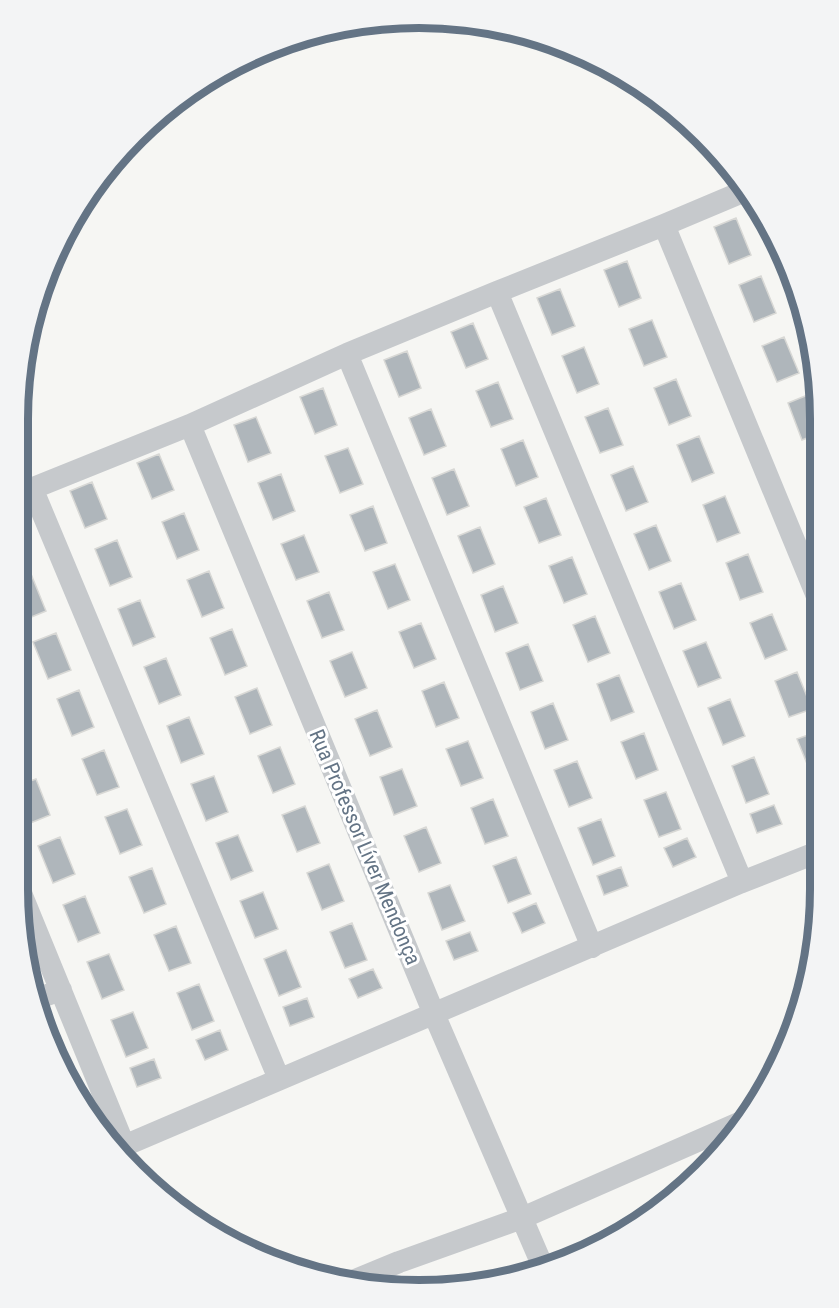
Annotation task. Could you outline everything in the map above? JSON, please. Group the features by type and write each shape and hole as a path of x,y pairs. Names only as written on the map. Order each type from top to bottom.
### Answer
{"street":[{"path":"28,489 190,425 347,354 739,193"},
{"path":"664,225 810,580"},
{"path":"498,292 742,882"},
{"path":"347,354 591,947"},
{"name":"Rua Professor Líver Mendonça","path":"190,425 434,1014 540,1260"},
{"path":"28,495 279,1078"},
{"path":"126,1145 279,1078 810,855"},
{"path":"29,912 118,1137"},
{"path":"44,996 61,990"},
{"path":"366,1276 522,1218 730,1127"}],"building":[{"path":"736,218 751,255 729,264 714,227"},
{"path":"627,261 641,298 619,307 604,270"},
{"path":"761,276 776,313 754,322 739,285"},
{"path":"560,289 575,326 552,335 537,298"},
{"path":"652,320 667,357 644,366 629,329"},
{"path":"473,323 488,359 466,368 451,332"},
{"path":"784,337 799,373 777,382 762,346"},
{"path":"584,347 599,384 577,393 562,356"},
{"path":"407,351 421,388 399,397 384,360"},
{"path":"676,379 691,416 669,425 654,388"},
{"path":"498,382 513,419 491,427 476,391"},
{"path":"323,388 337,425 315,434 300,397"},
{"path":"810,394 810,437 802,440 788,403"},
{"path":"608,408 623,445 600,453 585,417"},
{"path":"431,409 446,446 424,455 409,418"},
{"path":"256,417 271,453 248,462 234,425"},
{"path":"699,436 714,473 692,482 677,445"},
{"path":"523,440 538,477 516,486 501,449"},
{"path":"348,448 363,484 340,493 325,456"},
{"path":"159,454 174,490 152,499 137,463"},
{"path":"633,466 648,502 626,511 611,475"},
{"path":"454,469 469,506 447,515 432,478"},
{"path":"281,474 295,511 273,520 258,483"},
{"path":"92,482 107,519 85,528 70,491"},
{"path":"725,496 740,533 717,542 703,505"},
{"path":"546,498 561,535 539,543 524,507"},
{"path":"373,506 387,543 365,551 350,515"},
{"path":"184,513 199,550 177,559 162,522"},
{"path":"656,525 671,561 649,570 634,534"},
{"path":"480,527 495,564 473,573 458,536"},
{"path":"304,535 319,572 296,580 281,544"},
{"path":"117,540 132,577 110,586 95,549"},
{"path":"748,554 763,592 740,600 726,563"},
{"path":"572,557 587,594 564,603 549,566"},
{"path":"395,564 410,600 388,609 373,572"},
{"path":"209,571 224,608 202,617 187,580"},
{"path":"31,574 46,611 28,618 28,575"},
{"path":"681,583 696,620 674,629 659,592"},
{"path":"503,586 518,623 495,632 481,595"},
{"path":"329,592 344,630 322,638 307,601"},
{"path":"140,600 155,637 133,646 118,609"},
{"path":"772,614 787,650 765,659 750,623"},
{"path":"595,616 610,653 588,662 573,625"},
{"path":"421,623 436,659 414,668 399,632"},
{"path":"232,629 247,666 225,675 210,638"},
{"path":"56,633 71,670 48,679 33,642"},
{"path":"706,642 721,678 698,687 683,651"},
{"path":"528,644 543,681 520,690 506,653"},
{"path":"352,652 367,688 345,697 330,661"},
{"path":"166,658 181,695 159,704 144,667"},
{"path":"797,672 810,704 810,710 789,717 775,681"},
{"path":"619,675 634,712 611,721 597,684"},
{"path":"444,682 459,718 436,727 422,691"},
{"path":"257,688 272,725 250,734 235,697"},
{"path":"79,690 94,727 72,736 57,699"},
{"path":"730,699 745,736 723,745 708,708"},
{"path":"553,703 568,740 545,749 531,712"},
{"path":"377,710 392,747 370,756 355,719"},
{"path":"189,717 204,754 181,763 167,726"},
{"path":"644,733 658,770 636,779 621,742"},
{"path":"810,734 810,771 797,739"},
{"path":"468,741 483,778 461,786 446,749"},
{"path":"280,747 295,784 273,793 258,756"},
{"path":"104,750 119,787 97,795 82,759"},
{"path":"754,757 769,794 746,803 732,766"},
{"path":"577,761 592,798 569,807 554,770"},
{"path":"402,769 417,806 394,815 380,777"},
{"path":"214,776 228,812 206,821 191,784"},
{"path":"36,779 50,815 28,824 28,782"},
{"path":"666,792 681,829 659,837 644,800"},
{"path":"493,799 508,836 485,844 471,808"},
{"path":"774,805 782,824 757,833 750,814"},
{"path":"305,806 320,843 297,852 282,815"},
{"path":"127,809 142,845 120,854 105,817"},
{"path":"601,819 615,856 593,865 578,828"},
{"path":"426,827 441,863 419,872 404,836"},
{"path":"238,835 253,871 231,880 216,843"},
{"path":"60,837 75,874 53,883 38,846"},
{"path":"687,838 696,857 673,867 664,848"},
{"path":"516,857 531,894 508,903 493,866"},
{"path":"329,864 344,901 322,910 307,873"},
{"path":"621,867 628,886 604,895 597,876"},
{"path":"152,868 166,904 144,913 129,877"},
{"path":"450,885 465,921 442,930 428,893"},
{"path":"263,892 278,929 255,938 240,901"},
{"path":"85,896 100,933 78,942 63,905"},
{"path":"536,903 545,923 522,933 513,913"},
{"path":"352,923 367,960 345,968 330,932"},
{"path":"176,926 191,963 169,971 154,935"},
{"path":"470,932 478,951 454,960 446,941"},
{"path":"286,950 301,987 279,996 264,959"},
{"path":"109,954 124,990 102,999 87,962"},
{"path":"373,969 382,988 358,998 349,979"},
{"path":"199,984 214,1021 192,1030 177,993"},
{"path":"307,998 314,1017 290,1026 283,1007"},
{"path":"133,1012 148,1048 126,1057 111,1020"},
{"path":"220,1030 228,1050 205,1060 196,1040"},
{"path":"154,1059 161,1078 137,1087 130,1068"}]}
